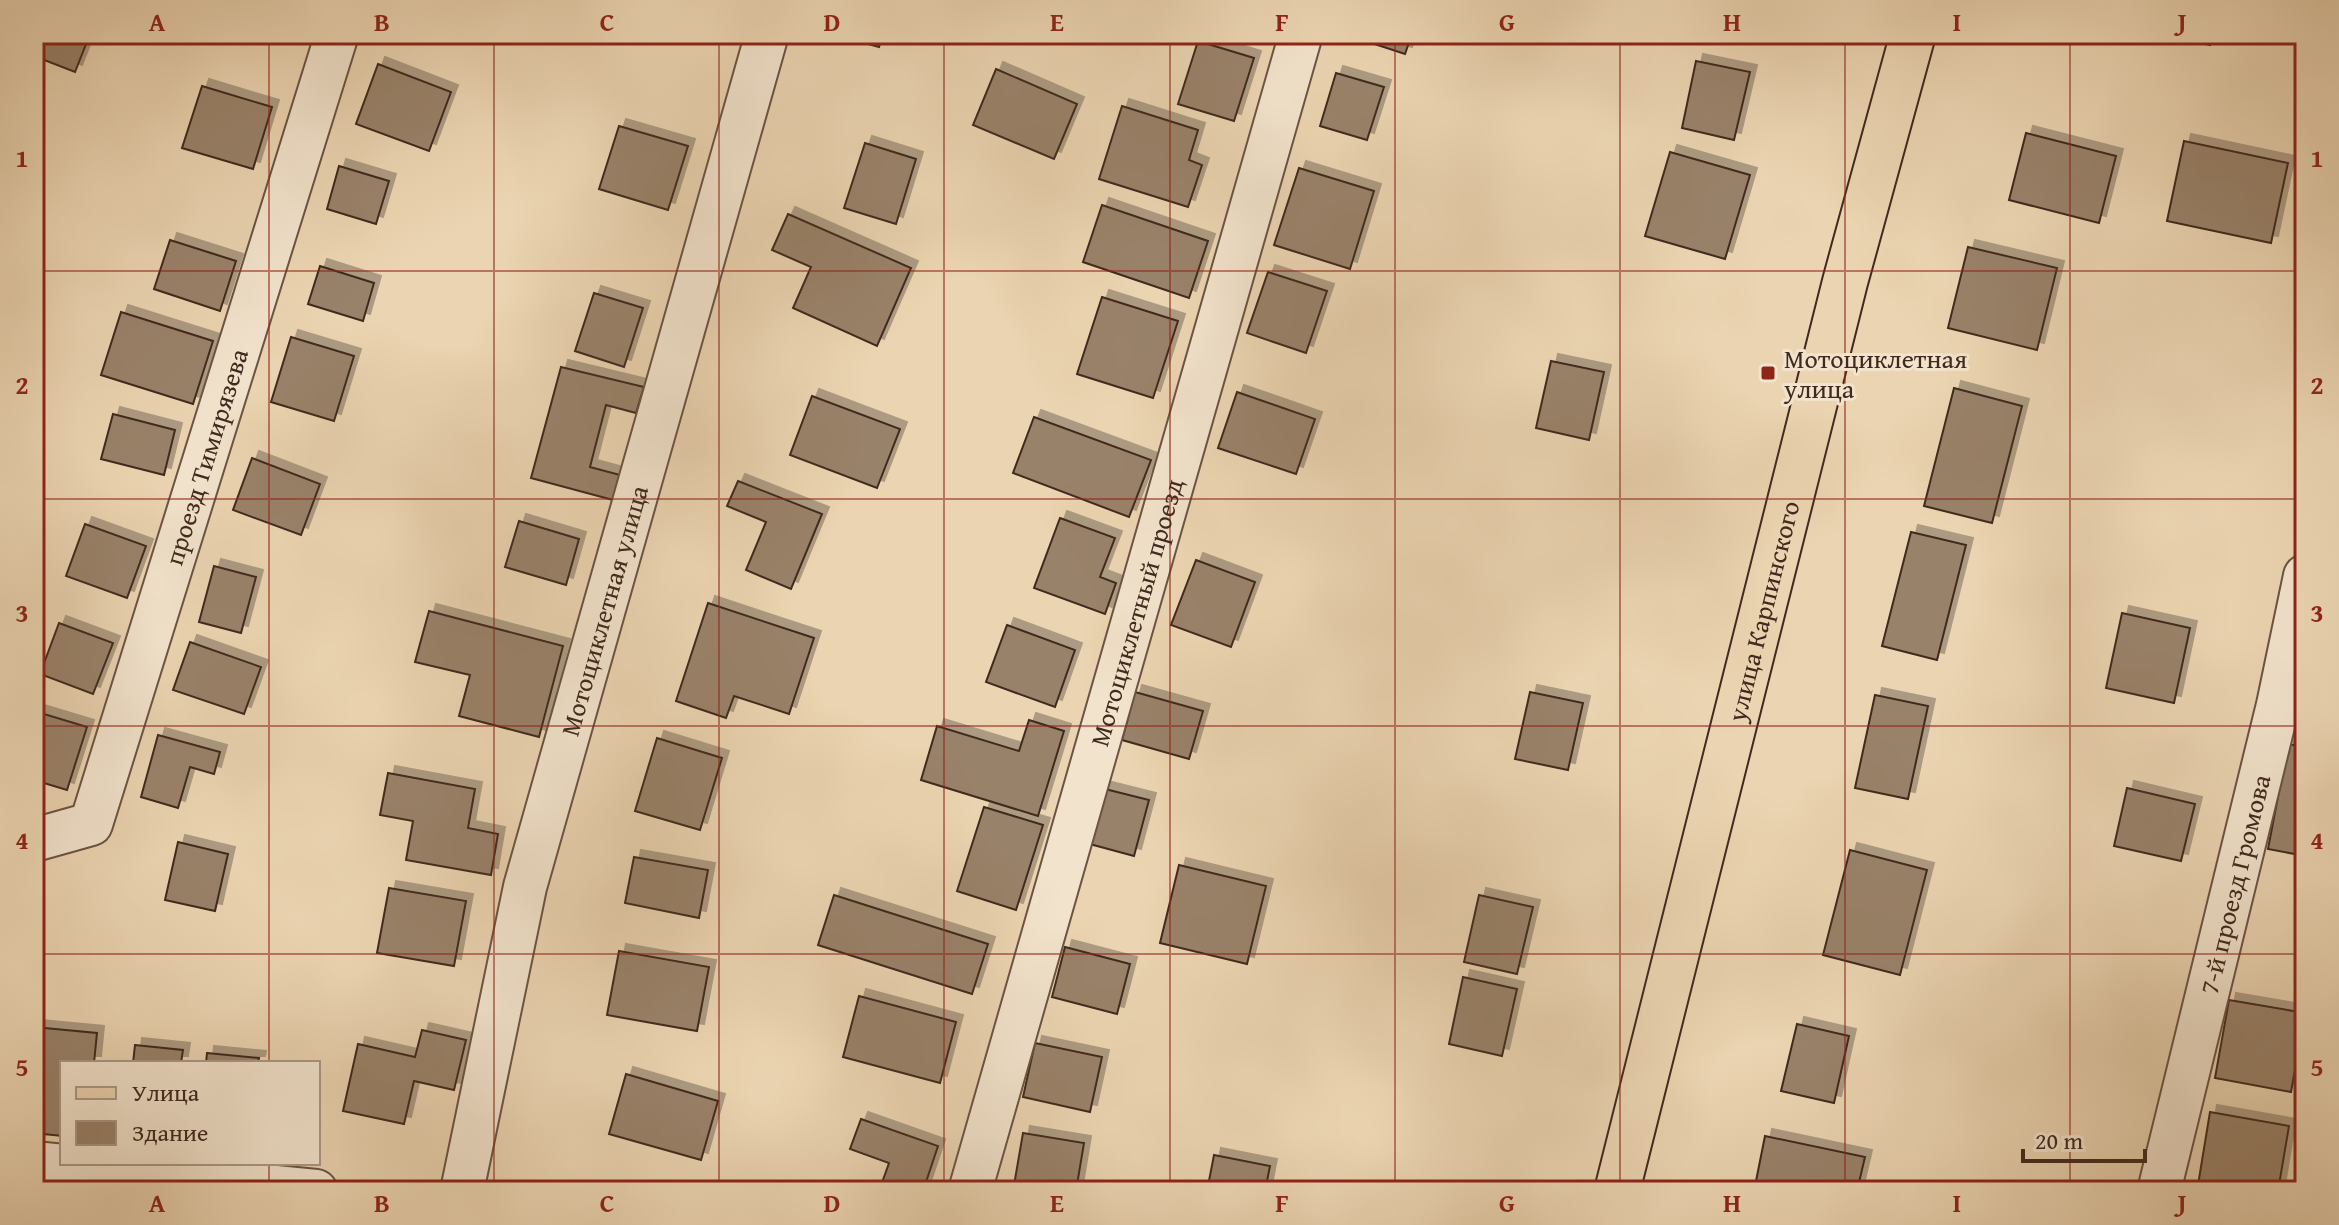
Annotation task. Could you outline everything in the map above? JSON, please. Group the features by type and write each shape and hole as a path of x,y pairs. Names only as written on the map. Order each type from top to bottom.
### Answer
{"main road":[{"name":"улица Карпинского","path":"1617,1191 1845,282 1913,34"}],"street":[{"name":"проезд Тимирязева","path":"34,840 91,824 337,34"},
{"name":"Мотоциклетная улица","path":"462,1191 525,887 767,34"},
{"name":"Мотоциклетный проезд","path":"970,1191 1301,34"},
{"name":"7-й проезд Громова","path":"2159,1191 2274,721 2305,576"},
{"path":"34,1163 316,1191"}],"building":[{"path":"34,34 90,34 75,72 34,56"},
{"path":"832,34 883,34 879,47"},
{"path":"1344,34 1412,34 1405,54"},
{"path":"2161,34 2212,34 2210,45"},
{"path":"1198,41 1254,58 1234,121 1178,104"},
{"path":"1696,61 1750,72 1734,140 1682,128"},
{"path":"378,64 451,92 429,151 356,124"},
{"path":"996,69 1077,104 1054,159 973,125"},
{"path":"1336,73 1384,87 1367,140 1320,126"},
{"path":"202,86 272,107 253,169 182,148"},
{"path":"1122,106 1198,130 1189,160 1202,165 1188,207 1099,179"},
{"path":"619,126 688,146 668,210 599,189"},
{"path":"2026,133 2116,156 2099,223 2009,200"},
{"path":"2184,141 2288,163 2271,243 2167,221"},
{"path":"865,143 916,159 896,224 844,208"},
{"path":"1670,152 1750,175 1725,259 1645,236"},
{"path":"339,166 389,181 376,224 327,209"},
{"path":"1299,168 1374,191 1350,269 1274,245"},
{"path":"1102,205 1208,241 1189,298 1083,262"},
{"path":"788,214 911,268 877,346 793,308 811,267 772,250"},
{"path":"170,240 236,261 220,311 154,289"},
{"path":"1968,247 2057,268 2037,350 1948,328"},
{"path":"320,266 374,283 363,321 308,304"},
{"path":"1268,272 1327,291 1306,353 1247,333"},
{"path":"594,293 643,308 624,367 575,351"},
{"path":"1102,297 1178,321 1153,398 1077,374"},
{"path":"121,312 213,341 193,404 101,375"},
{"path":"291,337 354,356 334,421 271,402"},
{"path":"1551,361 1604,372 1589,440 1536,428"},
{"path":"561,367 644,387 636,413 606,405 590,467 620,475 613,500 531,478"},
{"path":"1954,388 2022,406 1992,523 1924,506"},
{"path":"1237,392 1315,419 1296,474 1218,448"},
{"path":"812,396 900,429 877,488 790,455"},
{"path":"113,414 175,430 164,475 101,459"},
{"path":"1034,417 1151,460 1129,517 1013,473"},
{"path":"252,458 320,484 301,535 233,510"},
{"path":"738,481 822,514 791,589 746,570 766,522 727,506"},
{"path":"1060,518 1115,538 1100,577 1116,583 1105,614 1034,588"},
{"path":"519,521 579,539 566,585 505,567"},
{"path":"85,524 146,546 127,598 66,576"},
{"path":"1911,532 1966,545 1937,660 1882,646"},
{"path":"1196,560 1255,582 1231,647 1171,625"},
{"path":"214,566 256,577 241,633 199,622"},
{"path":"708,603 814,638 789,714 734,696 726,718 676,701"},
{"path":"429,611 563,646 539,737 459,716 470,675 415,662"},
{"path":"2122,613 2190,628 2174,703 2106,688"},
{"path":"59,623 113,643 93,694 40,674"},
{"path":"1007,625 1075,650 1055,707 986,682"},
{"path":"190,642 261,667 244,714 173,690"},
{"path":"1135,692 1203,711 1189,759 1122,740"},
{"path":"1530,692 1583,703 1568,770 1515,759"},
{"path":"1875,695 1928,706 1908,799 1855,788"},
{"path":"34,711 87,727 67,790 34,780"},
{"path":"1029,720 1064,731 1038,816 921,780 937,726 1019,751"},
{"path":"158,735 220,752 214,774 190,767 178,808 141,797"},
{"path":"657,738 722,758 700,830 635,811"},
{"path":"2288,744 2305,747 2305,856 2268,849"},
{"path":"388,773 475,789 468,828 498,834 491,875 406,860 413,821 380,815"},
{"path":"1101,788 1149,800 1134,856 1086,843"},
{"path":"2127,788 2195,804 2181,861 2114,846"},
{"path":"984,807 1043,825 1016,910 957,891"},
{"path":"178,842 228,854 215,911 165,900"},
{"path":"1850,850 1927,870 1900,975 1823,955"},
{"path":"634,857 708,870 699,918 625,903"},
{"path":"1179,865 1266,886 1247,964 1160,943"},
{"path":"389,888 466,901 454,966 377,953"},
{"path":"834,895 988,944 972,994 818,945"},
{"path":"1479,895 1533,907 1517,974 1464,962"},
{"path":"1065,947 1130,964 1117,1014 1052,997"},
{"path":"619,951 709,967 697,1031 607,1015"},
{"path":"1463,977 1517,989 1502,1056 1449,1044"},
{"path":"859,996 956,1022 940,1083 843,1057"},
{"path":"2229,1000 2305,1013 2291,1092 2215,1078"},
{"path":"1797,1024 1849,1036 1834,1103 1781,1091"},
{"path":"34,1027 97,1033 94,1061 60,1061 60,1136 34,1133"},
{"path":"422,1030 466,1040 454,1090 414,1081 404,1124 343,1111 358,1044 415,1057"},
{"path":"1035,1043 1102,1057 1090,1112 1023,1097"},
{"path":"135,1045 183,1050 181,1061 133,1061"},
{"path":"207,1053 259,1058 258,1061 206,1061"},
{"path":"626,1074 718,1101 701,1160 609,1134"},
{"path":"2210,1112 2289,1126 2278,1191 2197,1191"},
{"path":"861,1119 938,1146 923,1191 879,1191 889,1163 850,1149"},
{"path":"1023,1133 1084,1143 1076,1191 1013,1191"},
{"path":"1765,1136 1865,1157 1857,1191 1754,1191"},
{"path":"1214,1155 1270,1166 1265,1191 1207,1191"}],"place":[{"name":"Мотоциклетная улица","path":"1768,373"}]}
